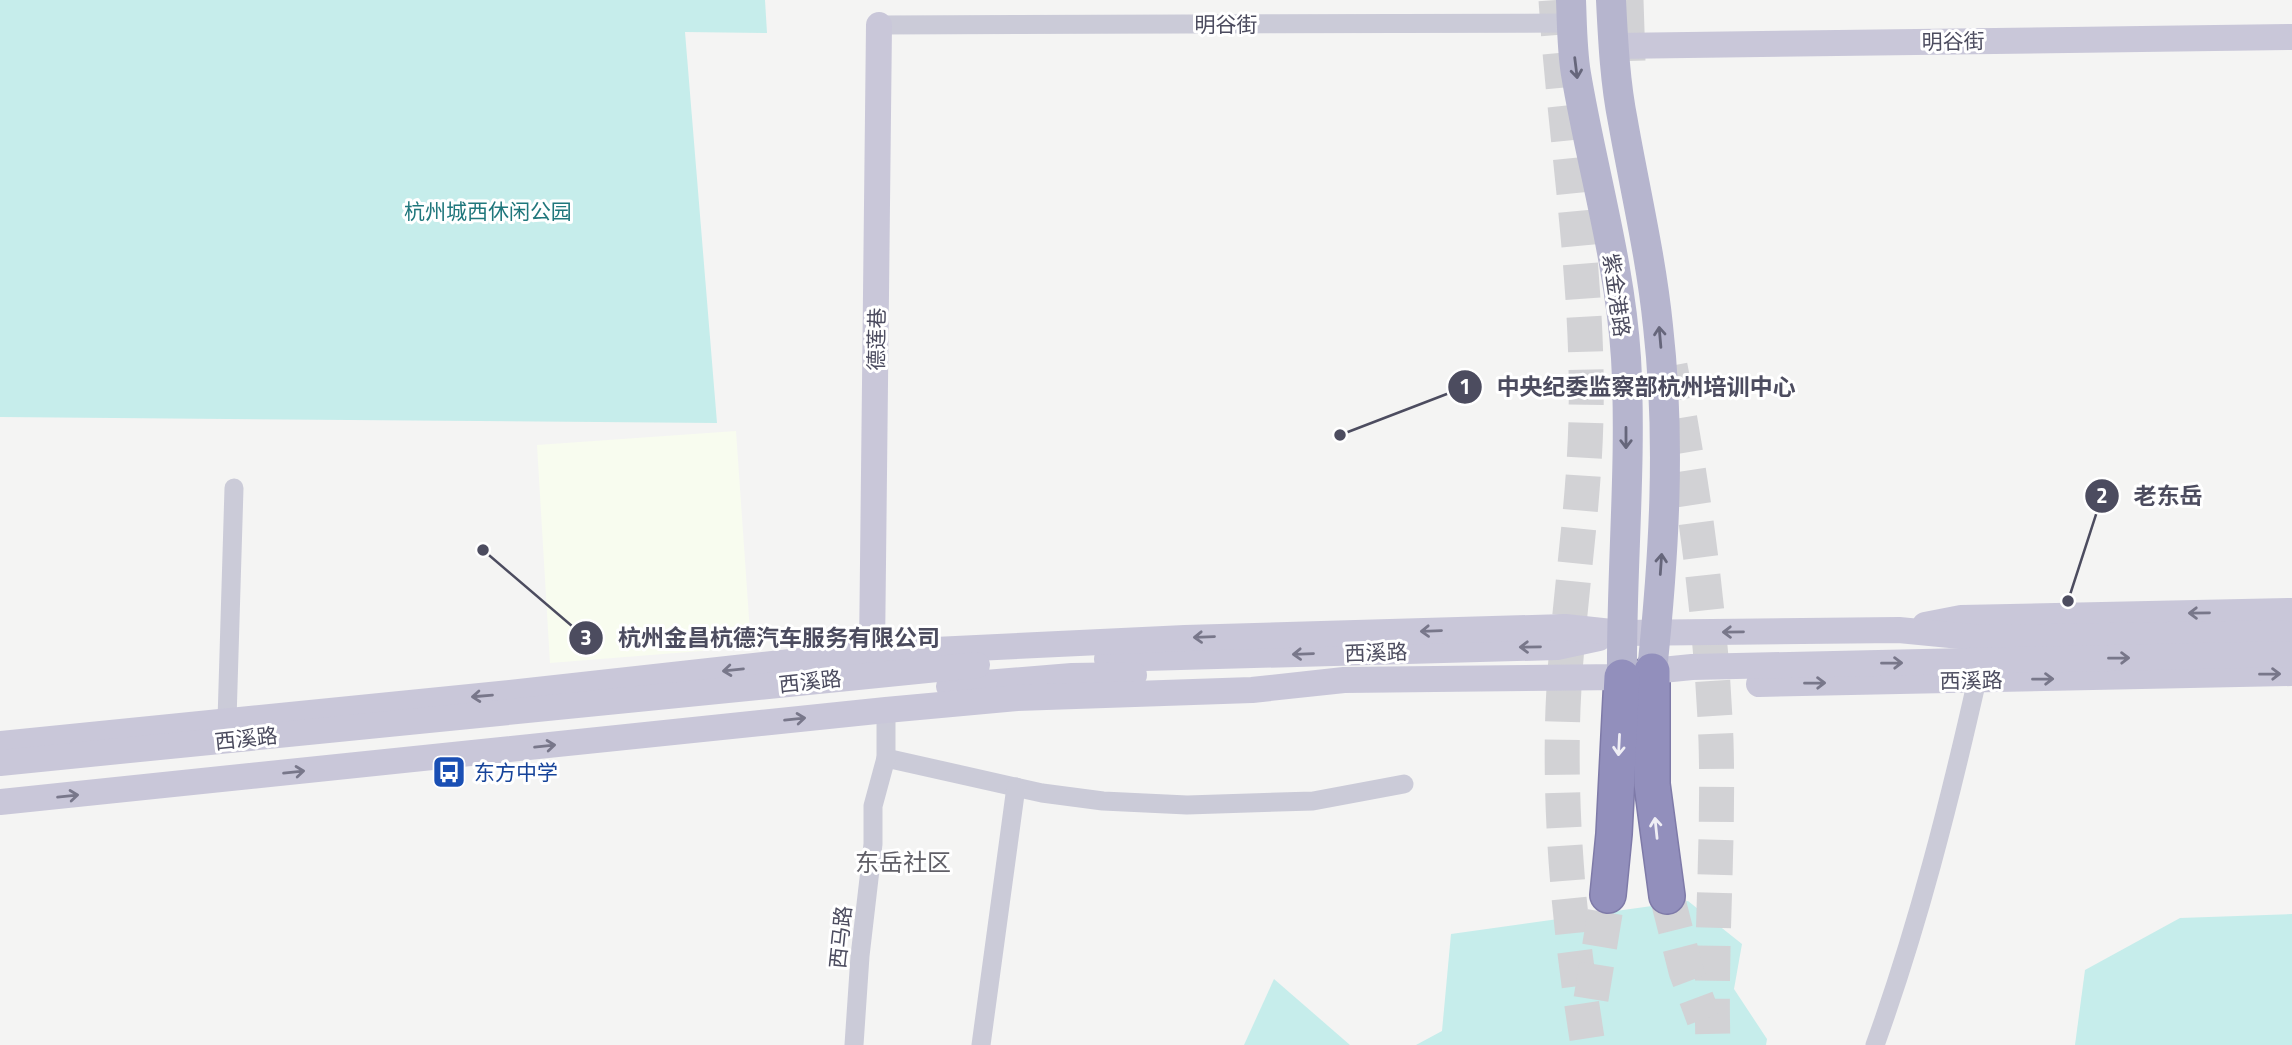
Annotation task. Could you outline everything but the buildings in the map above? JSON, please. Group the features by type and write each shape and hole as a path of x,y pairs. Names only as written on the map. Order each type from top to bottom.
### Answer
{"highway":[{"path":"1608,895 1637,674"},
{"path":"1637,674 1667,895"}],"main road":[{"name":"紫金港路","path":"1611,0 1622,119 1639,201 1658,324 1665,401 1666,506 1656,632 1637,674"},
{"name":"紫金港路","path":"1572,12 1576,72 1609,234 1626,357 1627,532 1622,634 1637,674"}],"street":[{"name":"明谷街","path":"879,25 1572,12"},
{"name":"德莲巷","path":"873,653 879,25"},
{"name":"明谷街","path":"1614,46 2292,37"},
{"path":"227,720 234,488"},
{"name":"西溪路","path":"1899,630 1961,618 2292,611"},
{"name":"西溪路","path":"0,744 524,692 873,653 1185,638 1551,627 1622,634"},
{"name":"西溪路","path":"0,763 975,665 1557,647 1622,634 1656,632 1899,630 1981,638 2292,633"},
{"name":"西溪路","path":"0,802 1017,698 1252,690 1344,680 1637,674 1692,667 2292,654"},
{"name":"西溪路","path":"0,779 988,682 1072,676 1280,672 1344,680"},
{"name":"西溪路","path":"1637,674 1685,685 2292,673"},
{"path":"1875,1045 1905,963 1945,820 1977,680"},
{"name":"西马路","path":"854,1045 860,956 873,844 873,806 886,758 886,710"},
{"path":"886,758 1016,787 1102,801 1187,805 1312,801 1404,783"},
{"path":"981,1045 1016,787"}],"shaded area":[{"path":"736,431 751,647 550,663 537,445"}],"green space":[{"name":"杭州城西休闲公园","path":"0,0 765,0 767,33 685,32 717,423 0,417"},
{"path":"1688,901 1742,944 1734,989 1767,1039 1766,1045 1416,1045 1442,1031 1451,934"},
{"path":"2292,914 2292,1045 2075,1045 2085,970 2180,918"},
{"path":"1274,979 1350,1045 1244,1045"}],"tunnel":[{"path":"1556,0 1580,261 1586,365 1585,453 1565,671 1562,750 1567,877 1588,1045"},
{"path":"1626,0 1628,61"},
{"path":"1670,366 1700,553 1714,694 1717,779 1713,1045"},
{"path":"1591,999 1608,895"},
{"path":"1667,896 1686,971 1704,1019"}],"place":[{"name":"中央纪委监察部杭州培训中心","path":"1340,435"},
{"name":"杭州金昌杭德汽车服务有限公司","path":"483,550"},
{"name":"老东岳","path":"2068,601"},
{"name":"东方中学","path":"449,772"}],"district":[{"name":"东岳社区","path":"903,862"}]}
